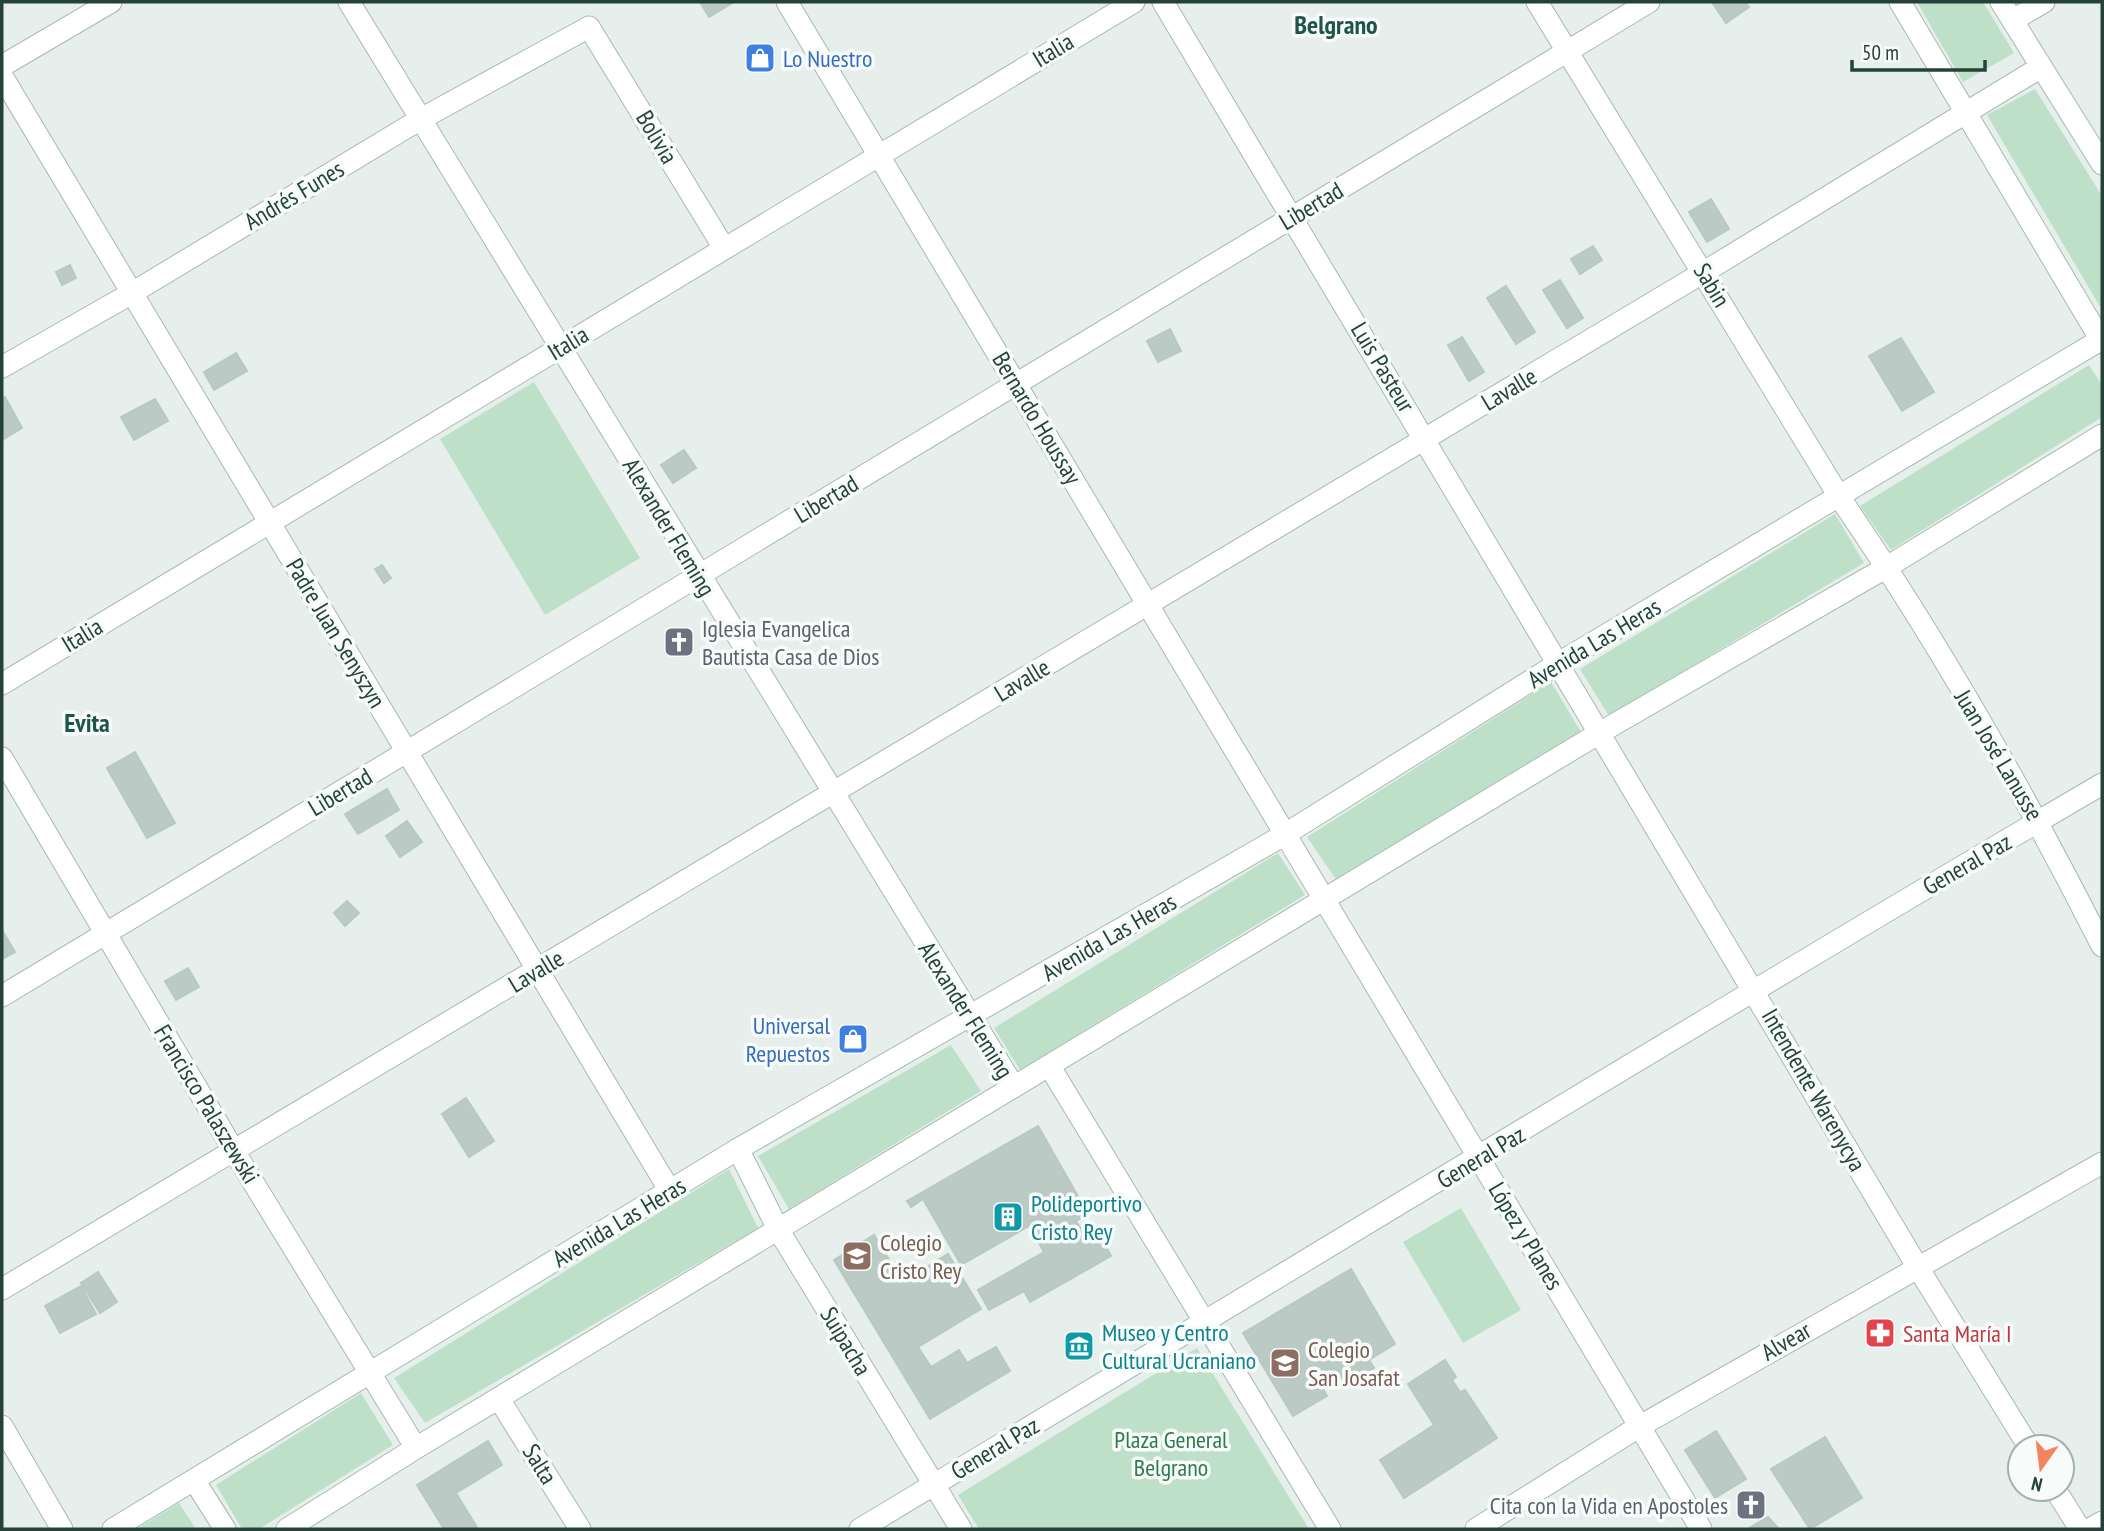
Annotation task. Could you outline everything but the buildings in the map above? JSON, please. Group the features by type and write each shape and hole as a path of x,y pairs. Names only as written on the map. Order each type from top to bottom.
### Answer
{"street":[{"path":"2,66 111,2"},
{"name":"Alexander Fleming","path":"349,2 698,576 1014,1087"},
{"name":"Bernardo Houssay","path":"787,2 1150,604 1284,835"},
{"name":"Italia","path":"2,684 1134,2"},
{"name":"Luis Pasteur","path":"1163,2 1601,732"},
{"name":"Sabin","path":"1537,2 1840,498 1887,567"},
{"name":"Libertad","path":"2,996 1649,2"},
{"path":"1900,2 2102,341"},
{"path":"2044,2 2007,11 2102,164"},
{"name":"Andrés Funes","path":"2,367 132,293 419,120 589,27"},
{"name":"Bolivia","path":"589,27 724,248"},
{"name":"Lavalle","path":"2,1289 1426,439 2041,67"},
{"name":"Padre Juan Senyszyn","path":"2,76 670,1191"},
{"name":"Avenida Las Heras","path":"113,1529 738,1149 1284,835 1559,663 2102,341"},
{"path":"287,1529 416,1448 779,1231 1325,898 1601,732 1887,567 2102,435"},
{"name":"Juan José Lanusse","path":"1887,567 2039,821 2102,946"},
{"name":"Intendente Warenycya","path":"1601,732 1917,1266 2020,1433"},
{"name":"Francisco Palaszewski","path":"2,758 234,1151 372,1372 416,1448"},
{"name":"General Paz","path":"860,1529 1479,1158 1754,988 2102,784"},
{"name":"López y Planes","path":"1284,835 1325,898 1700,1529"},
{"path":"1050,1067 1330,1529"},
{"name":"Suipacha","path":"738,1149 779,1231 961,1529"},
{"name":"Alvear","path":"1476,1529 1640,1426 2102,1163"},
{"name":"Salta","path":"499,1398 580,1529"},
{"path":"2,1426 62,1529"},
{"path":"194,1480 225,1529"},
{"path":"2064,1503 2080,1529"},
{"path":"2090,1529 2102,1522"}],"green space":[{"path":"1917,2 1983,2 2014,53 1963,82"},
{"path":"2035,89 2102,196 2102,310 1987,115"},
{"path":"2089,365 2102,385 2102,417 1891,550 1860,506"},
{"path":"534,382 640,558 545,615 440,439"},
{"path":"1835,514 1864,563 1609,716 1580,669"},
{"path":"1551,682 1581,732 1337,881 1307,837"},
{"path":"1278,853 1305,895 1020,1070 994,1028"},
{"path":"951,1045 981,1091 789,1209 758,1156"},
{"path":"729,1169 758,1228 425,1423 394,1378"},
{"path":"1461,1208 1521,1310 1463,1343 1403,1242"},
{"name":"Plaza General Belgrano","path":"1197,1348 1309,1529 979,1529 958,1495"},
{"path":"361,1393 393,1445 259,1529 242,1529 216,1485"},
{"path":"179,1503 196,1529 137,1529"}],"place":[{"name":"Lo Nuestro","path":"760,58"},
{"name":"Iglesia Evangelica Bautista Casa de Dios","path":"679,642"},
{"name":"Universal Repuestos","path":"853,1039"},
{"name":"Polideportivo Cristo Rey","path":"1008,1217"},
{"name":"Colegio Cristo Rey","path":"857,1256"},
{"name":"Santa María I","path":"1880,1333"},
{"name":"Museo y Centro Cultural Ucraniano","path":"1079,1346"},
{"name":"Colegio San Josafat","path":"1285,1363"},
{"name":"Cita con la Vida en Apostoles","path":"1751,1505"}],"district":[{"name":"Belgrano","path":"1336,24"},
{"name":"Evita","path":"87,722"}]}
